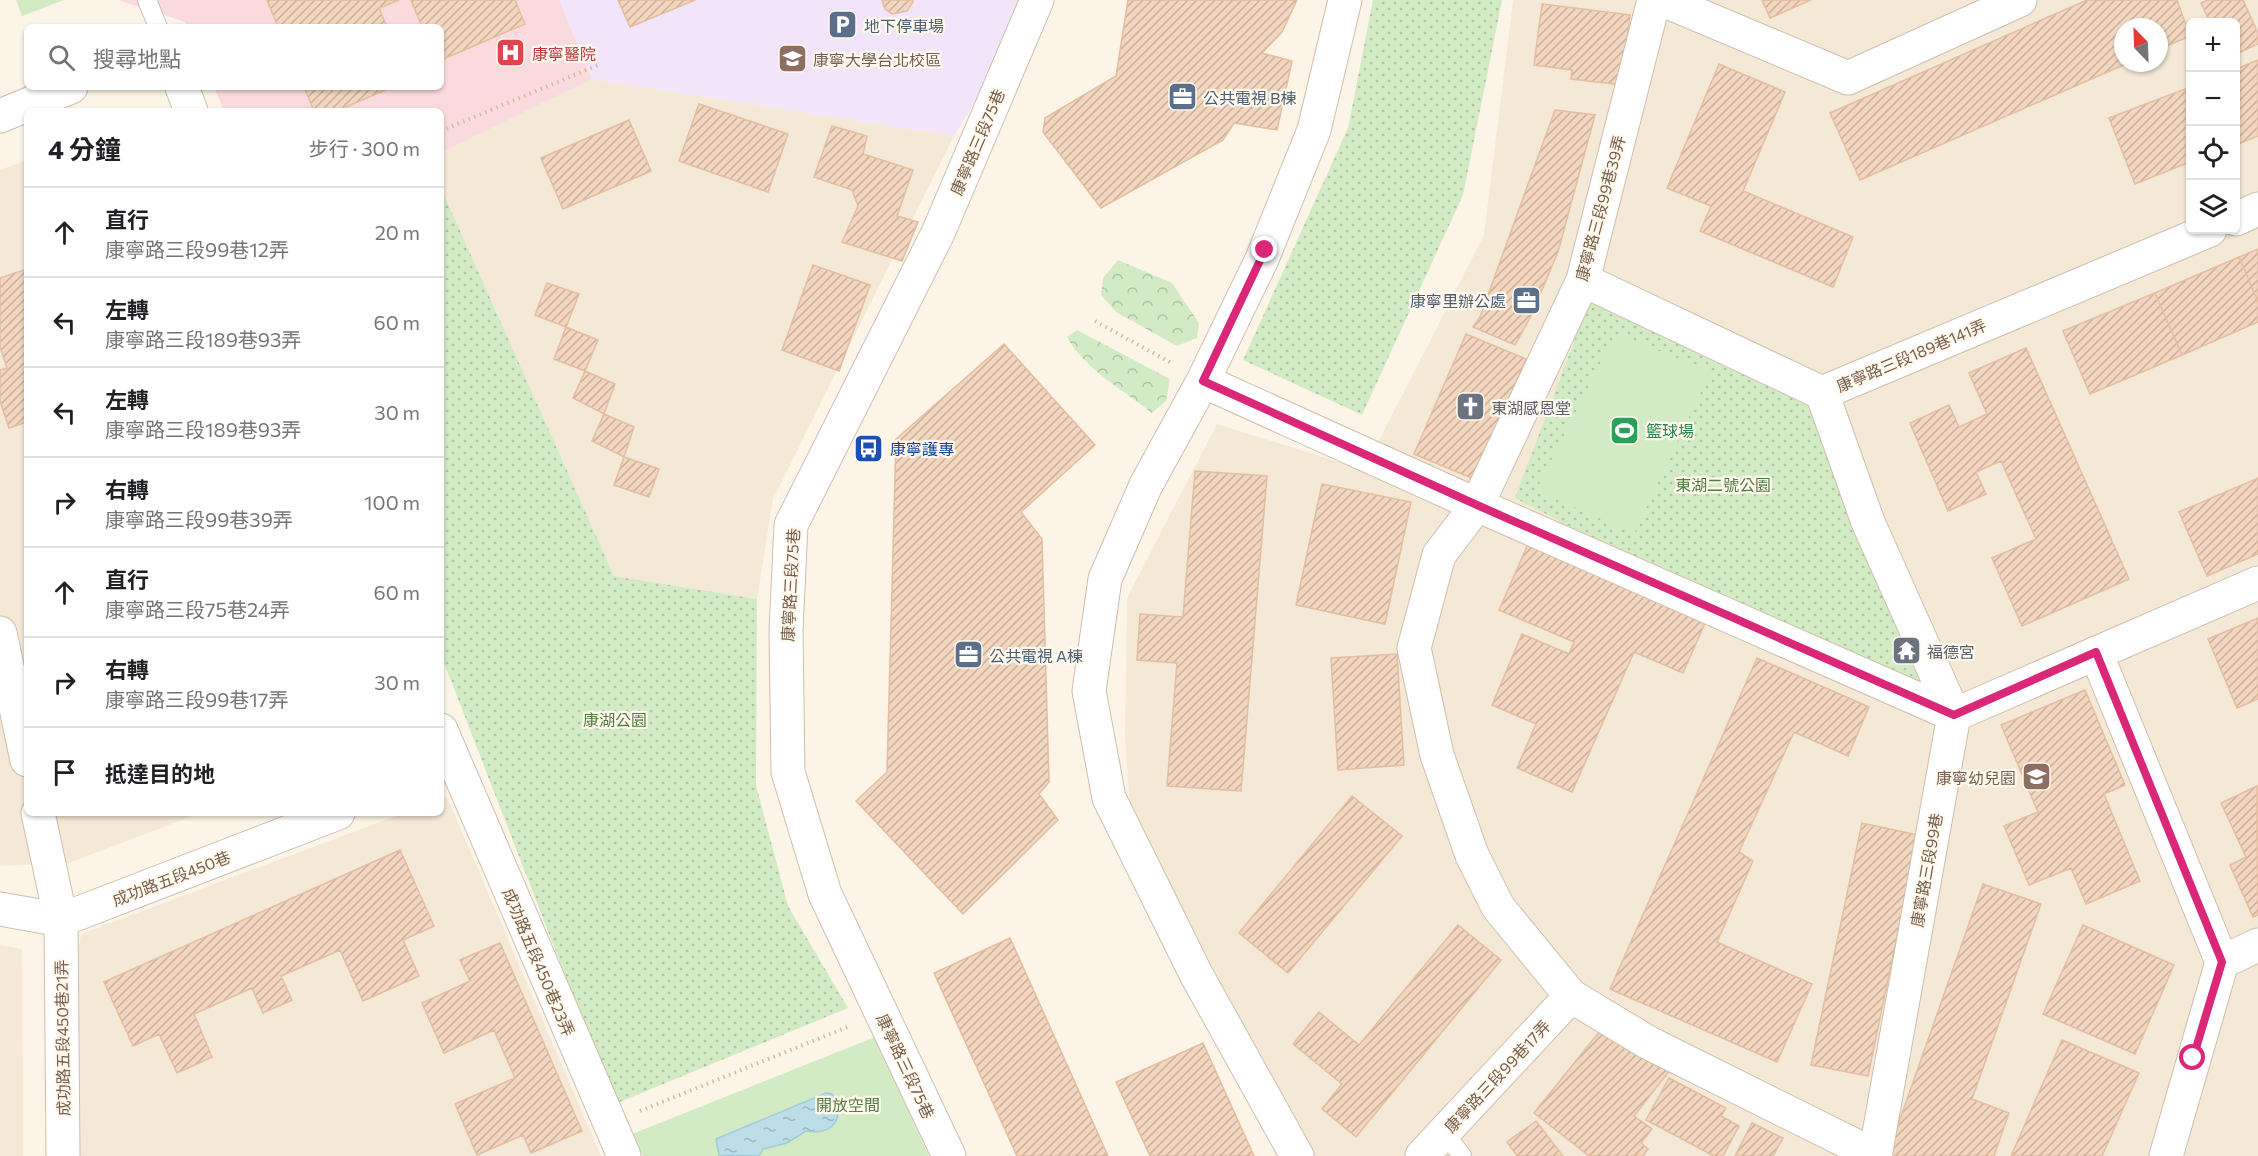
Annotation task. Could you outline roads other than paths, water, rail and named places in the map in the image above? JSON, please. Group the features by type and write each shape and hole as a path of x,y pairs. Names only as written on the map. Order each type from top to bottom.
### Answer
{"street":[{"name":"康寧路三段75巷","path":"949,1156 825,894 788,772 786,631 791,525 938,233 1037,0"},
{"path":"1297,1156 1196,974 1109,798 1089,692 1105,579 1146,485 1203,381 1262,259 1314,130 1345,0"},
{"name":"康寧路三段99巷39弄","path":"1654,0 1583,280 1477,505 1439,555 1414,648 1437,755 1472,855 1498,907 1571,996 1649,1043 1875,1156"},
{"path":"1663,0 1848,78 2020,0"},
{"path":"0,116 64,90"},
{"path":"183,90 190,108"},
{"path":"2240,217 2258,209"},
{"name":"康寧路三段189巷141弄","path":"1583,280 1822,393 2200,234"},
{"path":"1203,381 1477,505 1954,715 2258,583"},
{"path":"1822,393 1868,522 1954,715"},
{"path":"0,633 24,746"},
{"path":"2096,652 2222,962 2166,1156"},
{"name":"康寧路三段99巷","path":"1875,1156 1954,715"},
{"name":"成功路五段450巷23弄","path":"444,747 448,770 624,1156"},
{"name":"成功路五段450巷21弄","path":"39,816 61,920 63,1156"},
{"name":"成功路五段450巷","path":"61,920 330,816"},
{"path":"0,909 61,920"},
{"path":"2222,962 2258,945"},
{"name":"康寧路三段99巷17弄","path":"1422,1156 1453,1144 1571,996"}],"lane":[{"path":"147,0 157,24"}],"water":[{"path":"826,1093 832,1094 838,1111 837,1118 830,1128 815,1132 806,1131 787,1143 763,1149 759,1156 719,1155 716,1139"}],"place":[{"name":"地下停車場","path":"843,25"},
{"name":"康寧醫院","path":"511,53"},
{"name":"康寧大學台北校區","path":"792,59"},
{"name":"公共電視 B棟","path":"1182,97"},
{"name":"康寧里辦公處","path":"1527,300"},
{"name":"東湖感恩堂","path":"1470,407"},
{"name":"籃球場","path":"1625,430"},
{"name":"康寧護專","path":"869,448"},
{"name":"福德宮","path":"1906,651"},
{"name":"公共電視 A棟","path":"968,655"},
{"name":"康寧幼兒園","path":"2037,777"}],"park label":[{"name":"東湖二號公園","path":"1723,484"},
{"name":"康湖公園","path":"615,719"},
{"name":"開放空間","path":"848,1104"}]}
